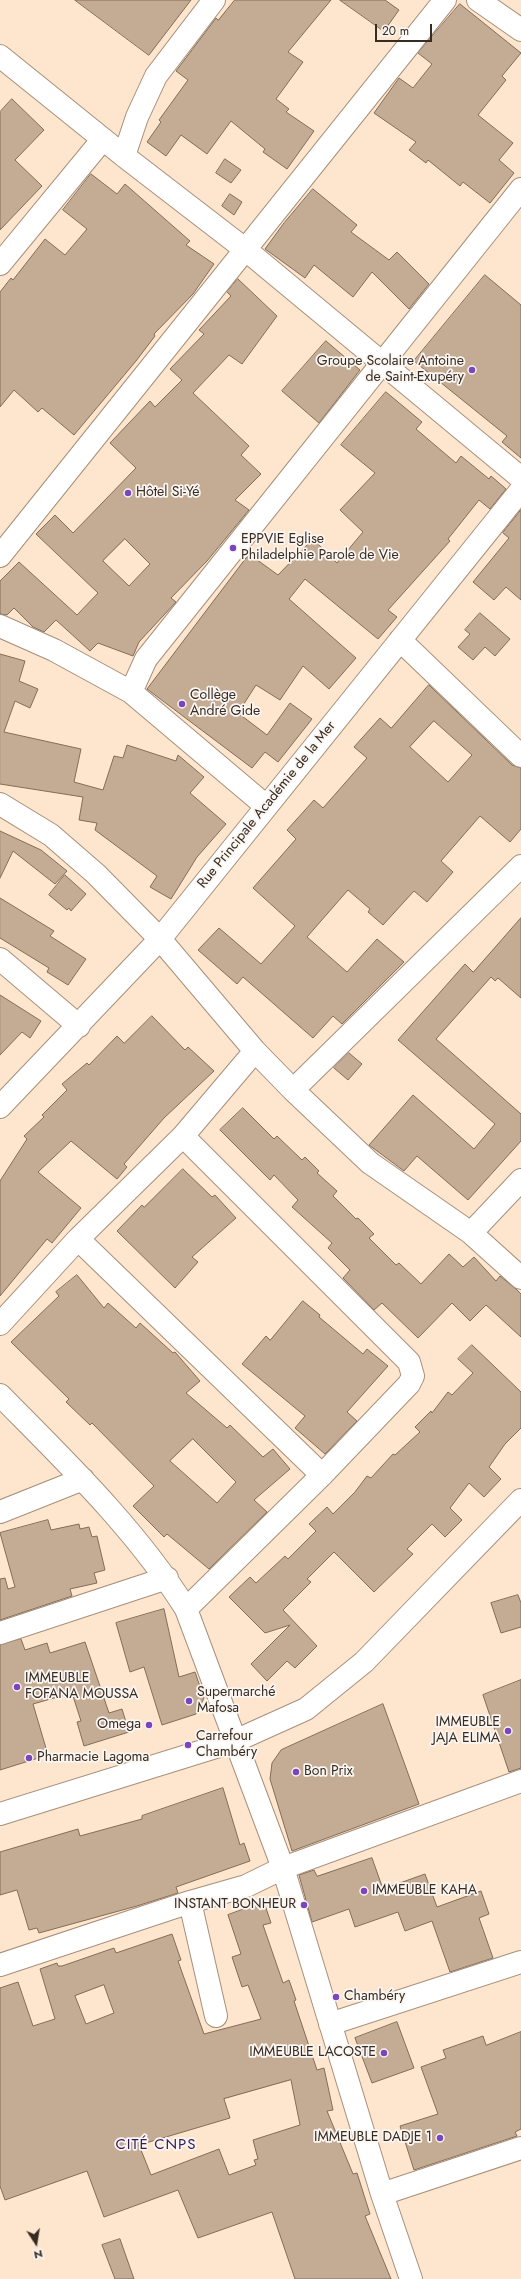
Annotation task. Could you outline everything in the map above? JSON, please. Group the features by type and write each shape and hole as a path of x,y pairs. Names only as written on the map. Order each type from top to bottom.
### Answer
{"street":[{"path":"0,556 445,0"},
{"path":"478,0 521,30"},
{"path":"124,156 137,117 156,76 210,2"},
{"path":"0,56 124,156 246,250 521,478"},
{"path":"0,264 103,138"},
{"path":"130,692 146,659 521,189"},
{"name":"Rue Principale Académie de la Mer","path":"0,1107 79,1026 160,939 521,490"},
{"path":"0,626 54,650 130,692 266,806"},
{"path":"400,640 521,756"},
{"path":"0,804 51,835 96,874 160,939 255,1051 293,1090 370,1163 471,1233 521,1278"},
{"path":"293,1090 521,866"},
{"path":"0,959 79,1026"},
{"path":"0,1324 78,1239 183,1136 255,1051"},
{"path":"183,1136 409,1362 413,1376 409,1384 322,1475 186,1609"},
{"path":"471,1233 521,1180"},
{"path":"78,1239 322,1475"},
{"path":"0,1395 83,1479 167,1578 186,1609 283,1868 382,2194 411,2279"},
{"path":"0,1512 83,1479"},
{"path":"0,1814 235,1740 306,1709 364,1662 521,1500"},
{"path":"0,1633 167,1578"},
{"path":"0,1965 190,1902 246,1886 283,1868 521,1781"},
{"path":"190,1902 216,2016"},
{"path":"330,2024 521,1962"},
{"path":"382,2194 521,2148"}],"building":[{"path":"75,0 191,0 149,55"},
{"path":"235,0 331,0 288,52 303,62 276,99 289,109 286,112 314,131 287,169 263,152 265,149 231,121 207,154 181,135 166,156 147,142 161,122 159,120 188,80 176,71 216,18 218,20"},
{"path":"340,0 385,0 399,10 384,31"},
{"path":"460,4 521,53 502,76 506,80 478,115 513,143 499,160 514,173 490,203 463,182 460,186 428,160 426,163 409,150 416,142 374,113 399,78 413,88 432,64 418,53"},
{"path":"12,99 44,130 15,160 42,186 0,230 0,112"},
{"path":"225,159 241,170 231,183 216,173"},
{"path":"91,174 117,194 125,184 190,241 186,245 214,264 193,294 154,334 155,336 136,361 74,435 42,408 38,412 14,390 0,407 0,292 11,278 13,280 45,239 65,255 87,229 63,210"},
{"path":"313,189 357,225 351,232 389,260 397,252 429,284 409,309 372,272 353,297 314,265 305,278 265,249 284,223"},
{"path":"230,194 242,202 234,215 222,206"},
{"path":"485,275 521,305 521,458 502,442 507,436 414,361"},
{"path":"238,279 277,316 242,364 229,355 193,393 249,446 241,455 261,474 235,500 249,510 207,561 171,598 176,602 139,642 133,656 98,643 90,651 56,620 44,632 33,627 14,608 7,615 0,614 0,581 19,562 77,615 98,593 36,534 55,515 73,533 136,468 110,443 150,401 155,407 182,380 170,369 204,334 199,330 231,296 227,292","holes":["125,539 150,564 129,586 103,561"]},
{"path":"326,341 360,370 319,423 282,391"},
{"path":"386,392 422,422 416,429 456,463 461,456 489,479 491,476 506,489 490,509 479,500 448,539 450,541 388,610 397,617 378,639 305,579 289,599 356,658 329,689 303,666 280,700 256,685 238,713 267,735 290,703 312,719 278,762 265,752 252,768 147,689 249,554 278,575 313,539 337,563 363,532 340,510 375,473 341,445"},
{"path":"521,510 521,600 506,587 494,600 473,582 509,538 503,533"},
{"path":"480,613 510,639 495,656 485,647 473,660 458,647 470,634 465,630"},
{"path":"0,654 25,661 19,681 38,689 30,708 15,701 4,732 81,749 74,782 103,790 114,756 123,758 127,745 176,761 178,755 204,777 190,793 226,824 197,857 171,899 150,887 157,876 95,830 97,823 79,820 83,797 0,784"},
{"path":"429,685 512,765 521,768 521,829 510,842 480,816 441,861 453,872 427,902 414,891 383,925 368,912 370,909 348,890 307,937 347,972 377,939 404,962 342,1024 333,1016 313,1038 243,977 237,984 198,950 219,928 261,964 295,926 253,888 296,839 287,830 314,800 323,808 367,758 354,747 380,718 391,728","holes":["434,721 472,755 448,782 410,747"]},
{"path":"0,831 41,850 67,871 55,884 13,851 0,878"},
{"path":"65,875 86,894 71,911 69,908 67,910 49,895"},
{"path":"0,898 54,931 50,936 86,959 68,985 47,972 49,968 0,938"},
{"path":"521,918 521,998 498,978 495,981 491,977 436,1039 521,1114 521,1141 468,1200 417,1156 404,1171 369,1145 413,1095 474,1149 495,1124 398,1040 465,964 473,972"},
{"path":"0,995 41,1021 30,1038 22,1032 0,1055"},
{"path":"152,1016 185,1050 188,1047 214,1071 164,1118 124,1164 127,1167 117,1179 71,1141 38,1172 81,1208 52,1243 47,1239 0,1296 0,1181 27,1139 24,1136 44,1117 42,1115 67,1090 62,1084 87,1063 89,1065 117,1036 124,1043"},
{"path":"349,1053 362,1064 348,1080 334,1068"},
{"path":"243,1108 274,1139 277,1136 302,1160 305,1157 319,1171 317,1173 337,1191 333,1196 356,1219 358,1218 374,1234 369,1238 396,1265 399,1263 421,1284 449,1254 463,1267 474,1257 496,1281 500,1276 516,1289 521,1294 521,1337 486,1305 470,1321 452,1303 418,1338 382,1303 374,1310 343,1278 350,1270 328,1248 332,1243 292,1207 298,1200 274,1175 270,1180 220,1130"},
{"path":"183,1169 212,1197 215,1195 236,1218 192,1257 198,1262 175,1288 117,1231 142,1205 144,1207"},
{"path":"77,1275 104,1308 108,1303 136,1328 140,1323 173,1353 175,1352 200,1381 186,1393 227,1428 230,1425 263,1457 273,1449 290,1469 254,1500 267,1512 209,1569 167,1534 164,1537 133,1506 154,1486 92,1423 90,1425 66,1402 69,1399 11,1342 59,1296 56,1292","holes":["193,1439 236,1482 217,1503 170,1461"]},
{"path":"303,1301 320,1315 319,1317 363,1354 367,1349 388,1366 347,1412 357,1421 325,1454 295,1428 305,1416 242,1364 266,1336 270,1340"},
{"path":"472,1345 521,1392 521,1428 505,1444 489,1467 501,1479 484,1497 469,1483 450,1508 462,1520 445,1537 432,1524 407,1549 413,1554 374,1592 334,1552 307,1579 311,1582 283,1610 317,1646 295,1668 287,1661 267,1681 251,1664 290,1625 265,1633 229,1597 250,1577 256,1583 285,1556 288,1559 316,1531 309,1524 327,1507 333,1514 355,1492 367,1476 371,1478 393,1454 395,1455 420,1432 415,1427 431,1411 432,1413 448,1392 452,1395 473,1373 458,1359"},
{"path":"48,1520 51,1530 79,1524 80,1529 89,1527 92,1537 97,1536 105,1570 94,1573 97,1583 70,1589 72,1596 0,1620 0,1579 5,1578 8,1589 15,1587 0,1533"},
{"path":"518,1595 521,1603 521,1627 501,1633 491,1603"},
{"path":"164,1609 179,1677 195,1672 204,1698 196,1714 162,1725 144,1667 130,1672 116,1623"},
{"path":"21,1639 25,1650 47,1643 50,1653 85,1642 109,1713 122,1709 129,1732 84,1746 77,1722 81,1721 72,1693 33,1704 48,1755 0,1770 0,1645"},
{"name":"IMMEUBLE JAJA ELIMA","path":"521,1680 521,1768 509,1772 483,1695"},
{"path":"383,1704 419,1804 292,1851 270,1779 272,1763 281,1750"},
{"path":"223,1788 240,1845 244,1843 250,1861 176,1887 178,1893 39,1933 37,1928 29,1930 17,1890 0,1895 0,1852 78,1829 80,1836 142,1819 142,1816"},
{"path":"372,1858 383,1889 425,1874 437,1907 481,1891 489,1914 479,1918 493,1958 450,1972 432,1921 405,1931 398,1912 355,1927 349,1909 312,1922 299,1875 314,1870 317,1876"},
{"path":"264,1902 271,1923 263,1925 283,1983 289,1980 296,2000 294,2001 317,2070 324,2068 333,2110 327,2111 353,2174 357,2173 370,2214 365,2216 391,2279 295,2279 272,2212 198,2238 178,2190 104,2217 87,2171 5,2200 0,2186 0,1988 18,1982 33,2026 55,2019 40,1969 57,1963 58,1966 62,1966 114,1948 116,1953 172,1934 181,1960 178,1961 204,2034 261,2019 248,1985 242,1987 232,1957 241,1954 228,1915","holes":["104,1985 114,2013 86,2024 75,1996","291,2080 300,2125 253,2140 258,2159 254,2160 256,2165 229,2175 219,2149 151,2175 139,2145 230,2118 224,2099"]},
{"name":"IMMEUBLE LACOSTE","path":"397,2022 414,2068 372,2083 355,2038"},
{"path":"521,2032 521,2129 515,2132 517,2136 414,2170 400,2126 438,2114 421,2067 446,2058 443,2050 483,2036 486,2045"},
{"path":"120,2239 134,2279 115,2279 102,2245"}],"place":[{"name":"Groupe Scolaire Antoine de Saint-Exupéry","path":"472,370"},
{"name":"Hôtel Si-Yé","path":"128,493"},
{"name":"EPPVIE Eglise Philadelphie Parole de Vie","path":"233,548"},
{"name":"Collège André Gide","path":"182,704"},
{"name":"IMMEUBLE FOFANA MOUSSA","path":"17,1687"},
{"name":"Supermarché Mafosa","path":"189,1701"},
{"name":"Omega","path":"149,1725"},
{"name":"IMMEUBLE JAJA ELIMA","path":"508,1731"},
{"name":"Carrefour Chambéry","path":"188,1745"},
{"name":"Pharmacie Lagoma","path":"29,1758"},
{"name":"Bon Prix","path":"296,1772"},
{"name":"IMMEUBLE KAHA","path":"364,1891"},
{"name":"INSTANT BONHEUR","path":"304,1905"},
{"name":"Chambéry","path":"336,1997"},
{"name":"IMMEUBLE LACOSTE","path":"384,2053"},
{"name":"IMMEUBLE DADJE 1","path":"440,2138"}],"district":[{"name":"CITÉ CNPS","path":"156,2145"}]}
